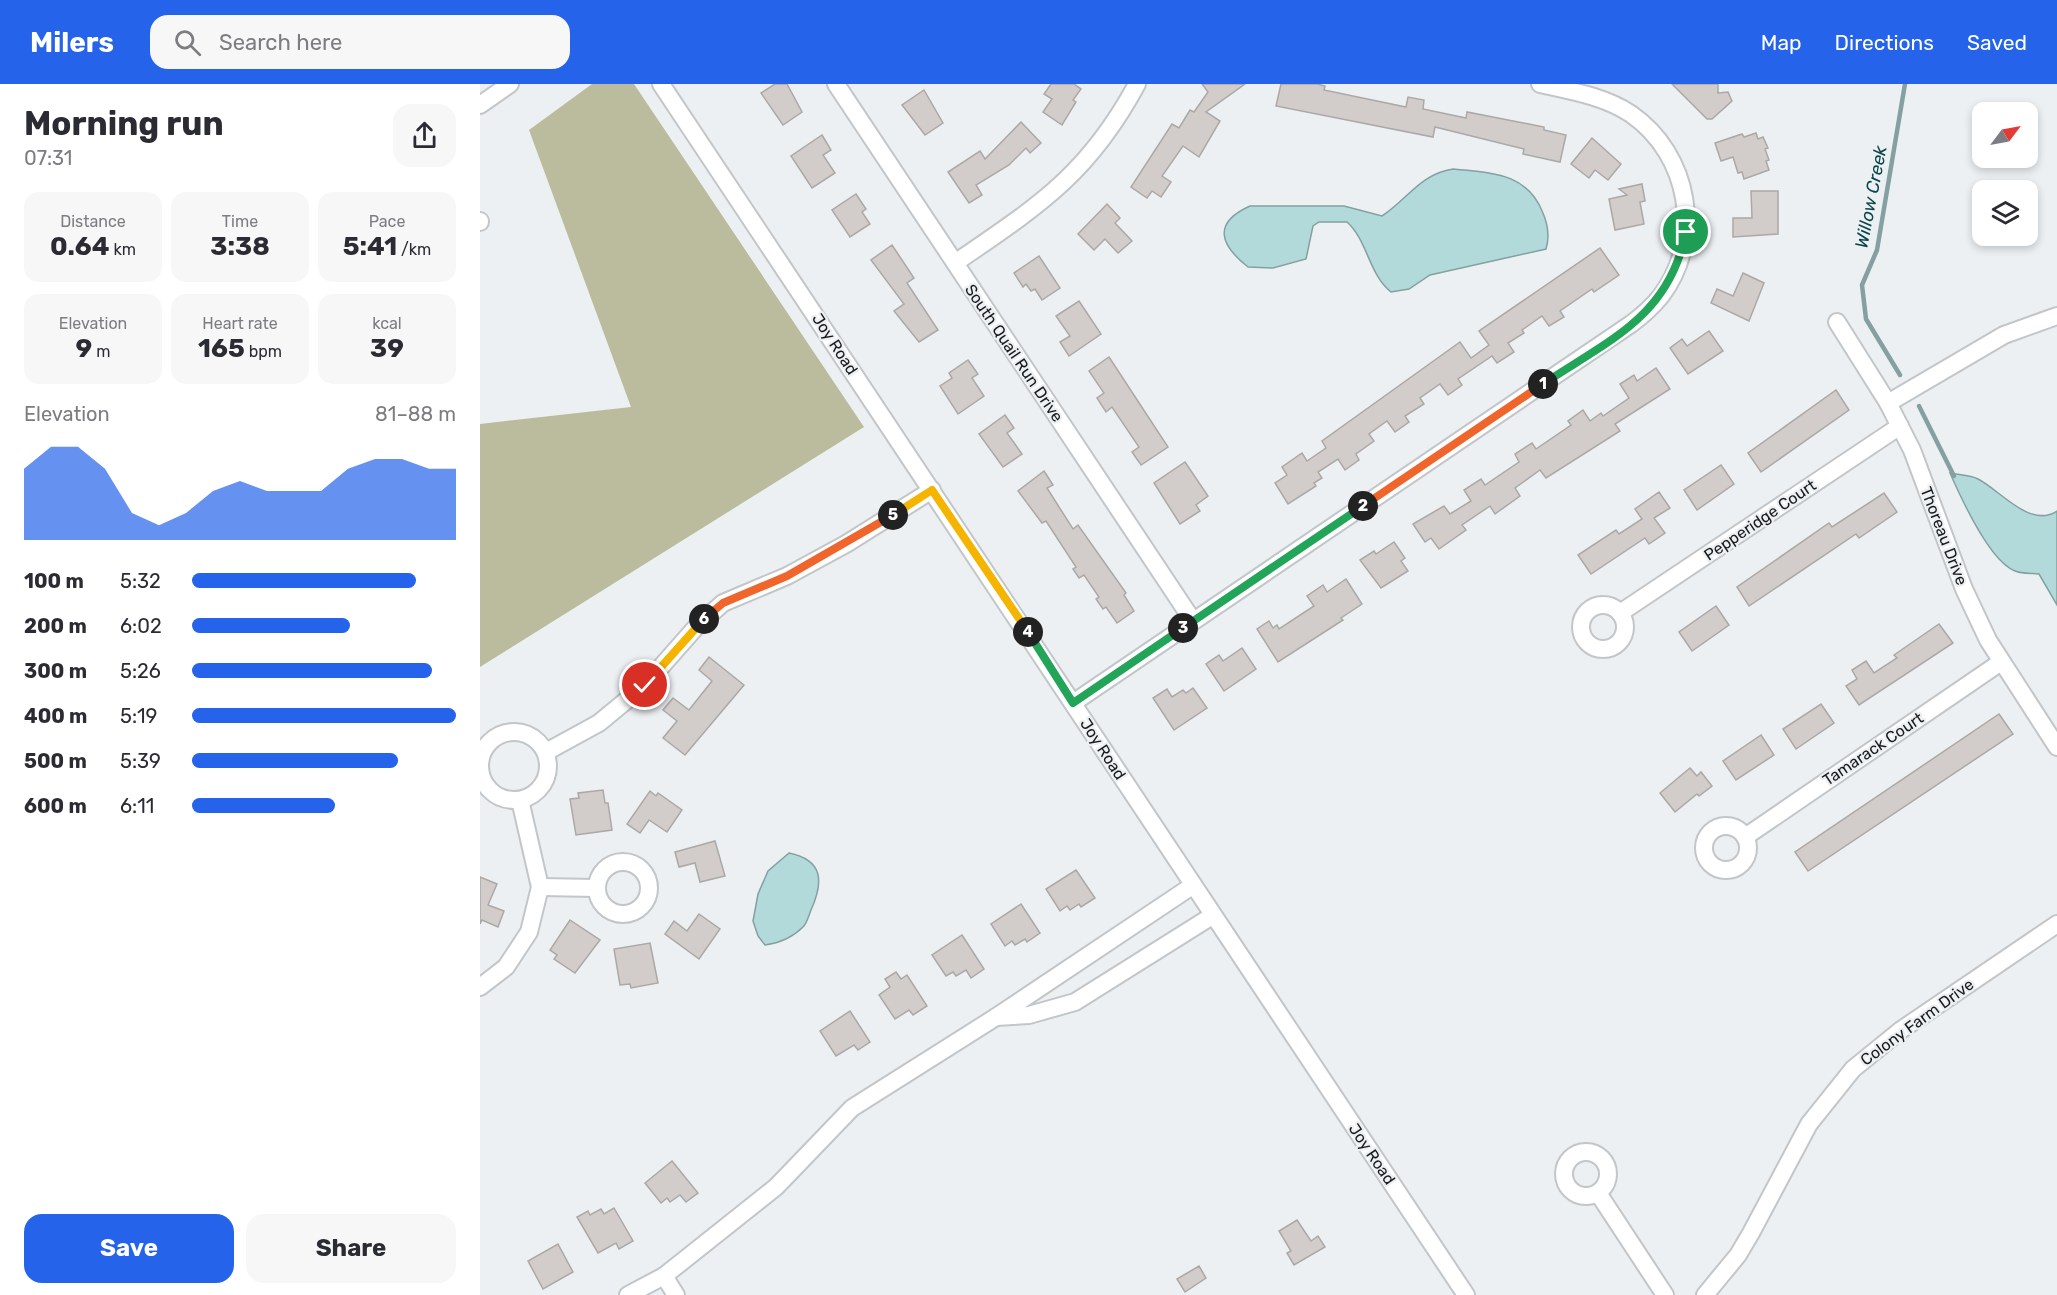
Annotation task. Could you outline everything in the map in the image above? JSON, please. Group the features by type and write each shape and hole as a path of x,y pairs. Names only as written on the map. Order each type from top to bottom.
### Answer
{"street":[{"path":"480,105 510,84"},
{"name":"Joy Road","path":"661,84 1466,1295"},
{"name":"South Quail Run Drive","path":"836,84 1193,621"},
{"path":"955,263 1027,214 1073,175 1098,147 1137,84"},
{"path":"1073,703 1631,324 1661,296 1681,256 1686,232 1684,194 1671,157 1645,126 1610,102 1540,84"},
{"path":"1888,403 2004,335 2057,316"},
{"name":"Thoreau Drive","path":"1836,322 1888,403 1912,450 1964,589 2001,662 2057,747"},
{"name":"Pepperidge Court","path":"1620,614 1900,426"},
{"path":"546,752 599,723 645,685 697,626 723,603 787,576 846,544 932,490"},
{"name":"Tamarack Court","path":"1745,837 2001,662"},
{"path":"525,733 537,740 546,752 549,764 544,782 532,796 520,800 507,800 495,795 485,785 480,773 480,759 486,746 504,734 525,733"},
{"path":"480,987 506,967 529,932 540,887 520,800"},
{"path":"628,1295 664,1276 776,1187 852,1108 996,1017 1192,886"},
{"path":"540,887 597,888"},
{"path":"996,1017 1029,1015 1075,1002 1212,916"},
{"name":"Colony Farm Drive","path":"1705,1295 1732,1263 1751,1233 1809,1124 1854,1069 1901,1030 2057,924"},
{"path":"1599,1193 1665,1295"},
{"path":"664,1276 676,1295"}],"green space":[{"path":"592,84 634,84 864,427 480,667 480,424 631,407 529,130"}],"water":[{"path":"1453,169 1506,177 1528,189 1546,222 1548,235 1546,249 1430,275 1409,289 1391,292 1377,276 1359,238 1347,222 1319,222 1313,226 1306,259 1273,268 1248,267 1238,259 1226,243 1225,227 1238,213 1250,206 1344,206 1382,216 1432,176"},
{"path":"1950,473 1978,479 2026,512 2047,515 2057,511 2057,605 2039,574 2015,571 1995,555 1977,528"},
{"path":"789,853 800,856 814,866 818,873 818,890 803,927 786,939 765,945 758,936 753,921 758,894 768,871"}],"building":[{"path":"775,84 787,84 802,112 783,125 761,93"},
{"path":"1051,84 1074,84 1081,89 1073,100 1076,102 1062,125 1043,112 1052,99 1044,94"},
{"path":"1202,84 1245,84 1206,112 1220,121 1199,157 1183,146 1162,176 1171,182 1161,197 1152,191 1147,198 1131,187 1172,124 1179,128 1190,110 1194,112 1208,92"},
{"path":"1281,84 1317,84 1325,86 1324,90 1406,107 1408,97 1424,100 1423,109 1466,118 1467,112 1544,127 1544,130 1566,135 1560,162 1523,154 1524,149 1435,127 1433,137 1276,106"},
{"path":"1672,84 1718,84 1718,93 1728,92 1732,101 1712,119 1707,119"},
{"path":"924,90 943,123 925,135 902,105"},
{"path":"1021,122 1041,143 1030,153 1026,148 1009,165 976,185 982,195 969,203 948,172 980,151 985,159"},
{"path":"1756,133 1758,139 1763,137 1768,148 1765,149 1769,160 1766,161 1769,170 1744,179 1742,172 1738,173 1733,157 1721,161 1715,143 1742,134 1744,137"},
{"path":"822,135 831,150 823,155 835,173 812,188 791,156"},
{"path":"1592,138 1621,164 1608,180 1595,170 1589,178 1571,164"},
{"path":"1642,184 1645,201 1640,202 1644,224 1615,230 1609,199 1627,195 1619,189"},
{"path":"1751,191 1778,191 1778,234 1733,237 1733,218 1752,218"},
{"path":"856,194 866,209 862,212 870,224 850,237 832,210"},
{"path":"1107,204 1120,218 1115,223 1132,241 1118,253 1105,239 1094,250 1078,234"},
{"path":"892,245 914,278 907,283 938,330 919,342 894,311 904,304 871,260"},
{"path":"1600,248 1619,275 1594,292 1592,289 1560,311 1564,317 1549,326 1542,316 1522,330 1524,333 1508,343 1514,352 1497,363 1492,356 1458,379 1462,385 1448,395 1440,384 1420,398 1424,404 1405,416 1409,422 1395,432 1387,421 1369,434 1374,441 1356,454 1359,460 1345,470 1338,459 1318,472 1322,478 1314,483 1316,486 1288,504 1275,483 1287,475 1282,467 1302,453 1307,461 1326,448 1322,441 1460,342 1471,358 1489,345 1479,331"},
{"path":"1039,256 1060,288 1042,300 1035,289 1031,291 1026,284 1023,287 1014,273"},
{"path":"1743,273 1764,283 1749,321 1711,303 1717,289 1733,296"},
{"path":"1079,301 1101,334 1069,356 1060,342 1070,336 1056,316"},
{"path":"1709,331 1723,351 1688,374 1670,348 1682,339 1687,346"},
{"path":"1109,357 1168,447 1141,465 1132,452 1139,447 1112,407 1106,412 1097,398 1104,393 1089,371"},
{"path":"968,360 978,374 972,378 984,396 958,414 940,386 952,378 949,373"},
{"path":"1656,368 1670,389 1615,424 1620,431 1546,478 1540,470 1515,488 1520,496 1495,514 1490,506 1462,525 1466,530 1439,549 1431,538 1425,542 1413,524 1444,506 1450,514 1471,501 1464,490 1481,479 1485,485 1519,462 1515,454 1532,443 1536,449 1571,425 1568,421 1583,410 1590,421 1601,413 1603,416 1629,398 1620,384 1634,375 1637,381"},
{"path":"1836,390 1849,410 1761,472 1748,453"},
{"path":"1005,415 1014,428 1007,433 1022,454 1003,467 979,434"},
{"path":"1185,462 1208,496 1196,505 1200,511 1180,524 1154,483"},
{"path":"1721,465 1734,484 1697,510 1684,490"},
{"path":"1044,471 1053,485 1047,488 1073,529 1078,525 1126,593 1124,595 1134,611 1117,623 1106,607 1103,609 1096,599 1099,597 1084,575 1079,578 1073,569 1076,567 1046,521 1042,523 1018,491"},
{"path":"1659,492 1670,508 1654,518 1665,533 1649,544 1645,538 1591,574 1578,555 1616,530 1619,534 1642,519 1635,509"},
{"path":"1884,493 1897,512 1859,538 1856,534 1749,606 1737,587 1829,523 1832,527"},
{"path":"1394,542 1405,558 1401,561 1408,571 1381,588 1360,560 1374,551 1376,554"},
{"path":"1346,579 1362,604 1341,618 1343,620 1278,662 1257,629 1269,621 1273,628 1277,625 1279,629 1314,606 1307,596 1323,585 1327,592"},
{"path":"1716,606 1729,625 1692,651 1679,632"},
{"path":"1939,624 1953,643 1859,705 1846,686 1857,679 1852,670 1866,661 1874,673 1897,658 1894,655"},
{"path":"1242,648 1256,669 1224,691 1206,664 1219,655 1223,661"},
{"path":"709,657 744,685 685,755 663,738 677,721 663,710 673,698 689,710 712,681 699,670"},
{"path":"1193,688 1207,708 1174,730 1153,698 1167,689 1172,697 1183,690 1186,693"},
{"path":"1821,704 1834,723 1796,749 1783,729"},
{"path":"1999,714 2013,734 1808,871 1795,852"},
{"path":"1761,735 1774,755 1736,780 1723,761"},
{"path":"1690,768 1697,776 1701,772 1712,786 1699,796 1697,794 1675,812 1660,793"},
{"path":"603,790 605,803 608,803 612,830 576,835 570,799 579,798 578,793"},
{"path":"650,791 656,796 658,793 682,810 667,832 649,820 640,833 627,824"},
{"path":"715,841 725,876 700,882 695,863 679,867 675,852"},
{"path":"1076,870 1095,898 1081,907 1079,904 1070,910 1067,906 1060,911 1046,889"},
{"path":"480,877 497,884 488,905 504,911 498,927 482,920 480,924"},
{"path":"1021,904 1040,933 1027,942 1025,939 1015,945 1012,941 1005,946 991,924"},
{"path":"699,914 720,929 699,959 665,934 674,921 687,931"},
{"path":"570,920 600,940 575,973 554,959 557,955 550,950"},
{"path":"962,935 984,969 971,978 966,970 956,976 953,972 946,976 932,955"},
{"path":"650,943 658,983 631,988 630,984 620,985 614,949"},
{"path":"896,972 901,979 907,975 927,1006 913,1015 909,1010 895,1019 879,995 890,987 885,979"},
{"path":"850,1011 870,1042 858,1050 854,1045 836,1056 820,1031"},
{"path":"672,1161 698,1193 686,1202 680,1195 670,1202 667,1198 661,1203 645,1183"},
{"path":"614,1208 633,1241 619,1249 616,1243 598,1253 577,1217 588,1211 590,1215 601,1209 604,1214"},
{"path":"1297,1220 1311,1241 1318,1236 1325,1247 1294,1265 1287,1253 1291,1251 1279,1231"},
{"path":"558,1244 573,1272 543,1289 528,1261"},
{"path":"1199,1266 1206,1278 1185,1292 1177,1279"}],"waterway":[{"name":"Willow Creek","path":"1900,375 1866,319 1862,285 1877,250 1905,84"},
{"name":"Willow Creek","path":"1919,406 1954,476"}],"route":[{"path":"645,685 697,626 723,603 787,576 846,544 932,490 1073,703 1631,324 1661,296 1672,279 1681,256 1686,232"}]}
